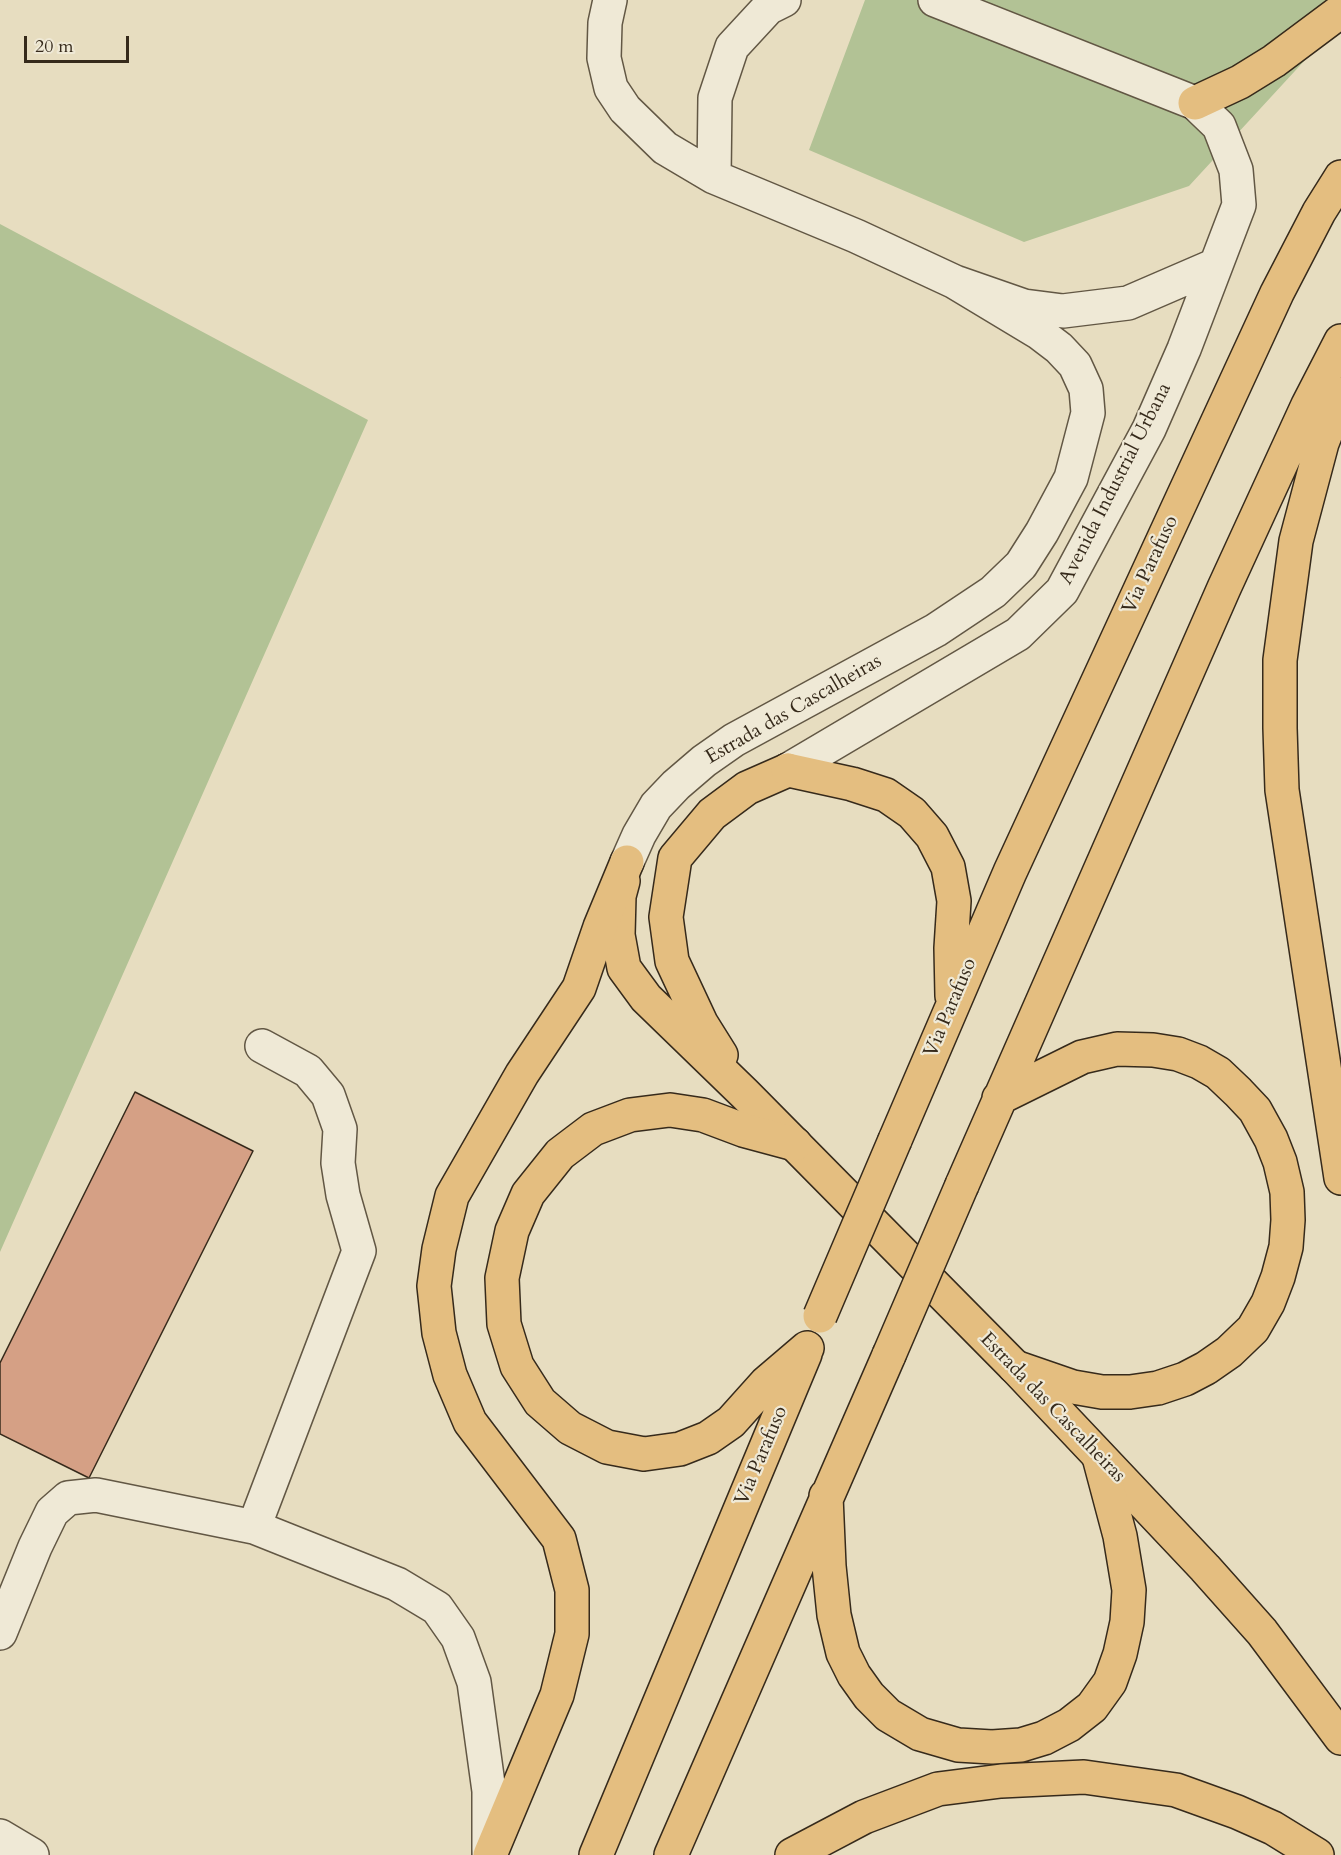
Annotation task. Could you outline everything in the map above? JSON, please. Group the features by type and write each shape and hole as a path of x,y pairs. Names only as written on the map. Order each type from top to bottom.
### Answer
{"main road":[{"path":"1195,103 1239,82 1274,61 1341,11"},
{"name":"Via Parafuso","path":"596,1855 820,1316 1010,872 1277,293 1319,212 1341,177"},
{"path":"670,1855 999,1098 1224,588 1308,405 1341,341"},
{"path":"1341,394 1322,443 1296,541 1280,660 1280,728 1282,790 1341,1178"},
{"path":"788,770 852,784 885,795 912,813 932,836 948,867 954,901 951,948 952,1006"},
{"name":"Estrada das Cascalheiras","path":"746,1094 701,1023 672,961 666,917 675,858 682,849 712,814 747,788 788,770"},
{"path":"489,1855 558,1695 572,1634 572,1590 559,1539 470,1422 450,1374 439,1333 434,1286 439,1249 452,1196 522,1074 579,988 600,927 627,862"},
{"name":"Estrada das Cascalheiras","path":"627,862 619,897 618,935 624,968 646,998 746,1094 1015,1367 1205,1568 1262,1632 1341,1738"},
{"path":"999,1098 1082,1057 1117,1049 1153,1050 1178,1054 1199,1062 1218,1073 1255,1110 1271,1139 1280,1162 1288,1220 1286,1247 1268,1303 1252,1329 1230,1352 1206,1368 1185,1379 1158,1388 1130,1392 1102,1392 1074,1387 1015,1367"},
{"path":"795,1144 743,1130 703,1115 670,1110 630,1115 593,1129 560,1154 528,1194 512,1231 502,1278 504,1324 517,1366 540,1402 570,1428 607,1447 644,1454 680,1449 708,1438 731,1422 766,1383 807,1348"},
{"path":"826,1496 834,1615 843,1653 854,1675 869,1696 888,1715 920,1734 958,1745 992,1747 1022,1745 1044,1738 1070,1725 1092,1707 1110,1682 1120,1654 1127,1622 1129,1590 1120,1536 1099,1457"},
{"path":"792,1855 864,1817 938,1789 1001,1781 1084,1777 1176,1790 1273,1828 1317,1855"}],"street":[{"path":"610,0 605,23 604,58 611,88 625,109 665,148 714,177 856,236 955,282 1024,306 1063,311 1128,303 1216,265"},
{"path":"714,177 715,98 732,46 768,8 784,0"},
{"path":"935,0 1195,103"},
{"name":"Avenida Industrial Urbana","path":"788,770 1018,634 1062,591 1149,429 1184,349 1239,205 1236,170 1219,126 1195,103"},
{"name":"Estrada das Cascalheiras","path":"627,862 656,806 704,761 734,740 936,630 993,592 1021,565 1071,478 1088,413 1086,389 1075,365 1038,332 955,282"},
{"path":"254,1527 359,1251 343,1195 338,1163 340,1129 328,1095 308,1071 262,1046"},
{"path":"0,1633 34,1547 52,1512 68,1498 96,1495 254,1527 397,1584 437,1608 458,1638 474,1682 489,1791 489,1855"},
{"path":"0,1836 32,1855"}],"green space":[{"path":"865,0 1341,0 1341,21 1189,186 1024,242 809,150"},
{"path":"0,224 368,420 0,1252"}],"building":[{"path":"135,1092 253,1151 89,1478 0,1434 0,1363"}]}
